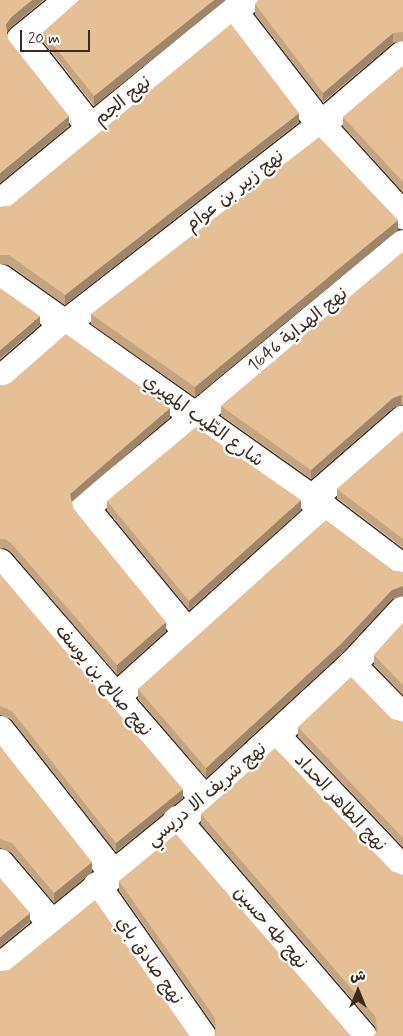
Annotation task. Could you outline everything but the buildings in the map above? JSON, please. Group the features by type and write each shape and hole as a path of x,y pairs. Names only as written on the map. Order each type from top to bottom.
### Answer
{"street":[{"path":"69,0 21,39 91,128"},
{"path":"240,6 321,125 403,215"},
{"name":"نهج الجم","path":"0,203 240,6"},
{"name":"نهج زبير بن عوام","path":"0,380 64,325 321,125 403,55"},
{"name":"نهج الهداية 1646","path":"192,416 403,244"},
{"name":"شارع الطّيب المهيري","path":"0,278 64,325 134,371 192,416 318,504 402,566"},
{"path":"187,632 85,508 192,416"},
{"path":"116,697 187,632 403,420"},
{"name":"نهج صالح بن يوسف","path":"0,563 205,800"},
{"name":"نهج شريف الا دريسي","path":"0,967 177,820 205,800 352,665 403,610"},
{"path":"352,665 403,717"},
{"name":"نهج صادق باي","path":"0,730 105,880 202,1036"},
{"name":"نهج الطاهر الحداد","path":"276,736 403,870"},
{"name":"نهج طه حسين","path":"177,820 364,1036"},
{"path":"0,863 51,923"}]}
